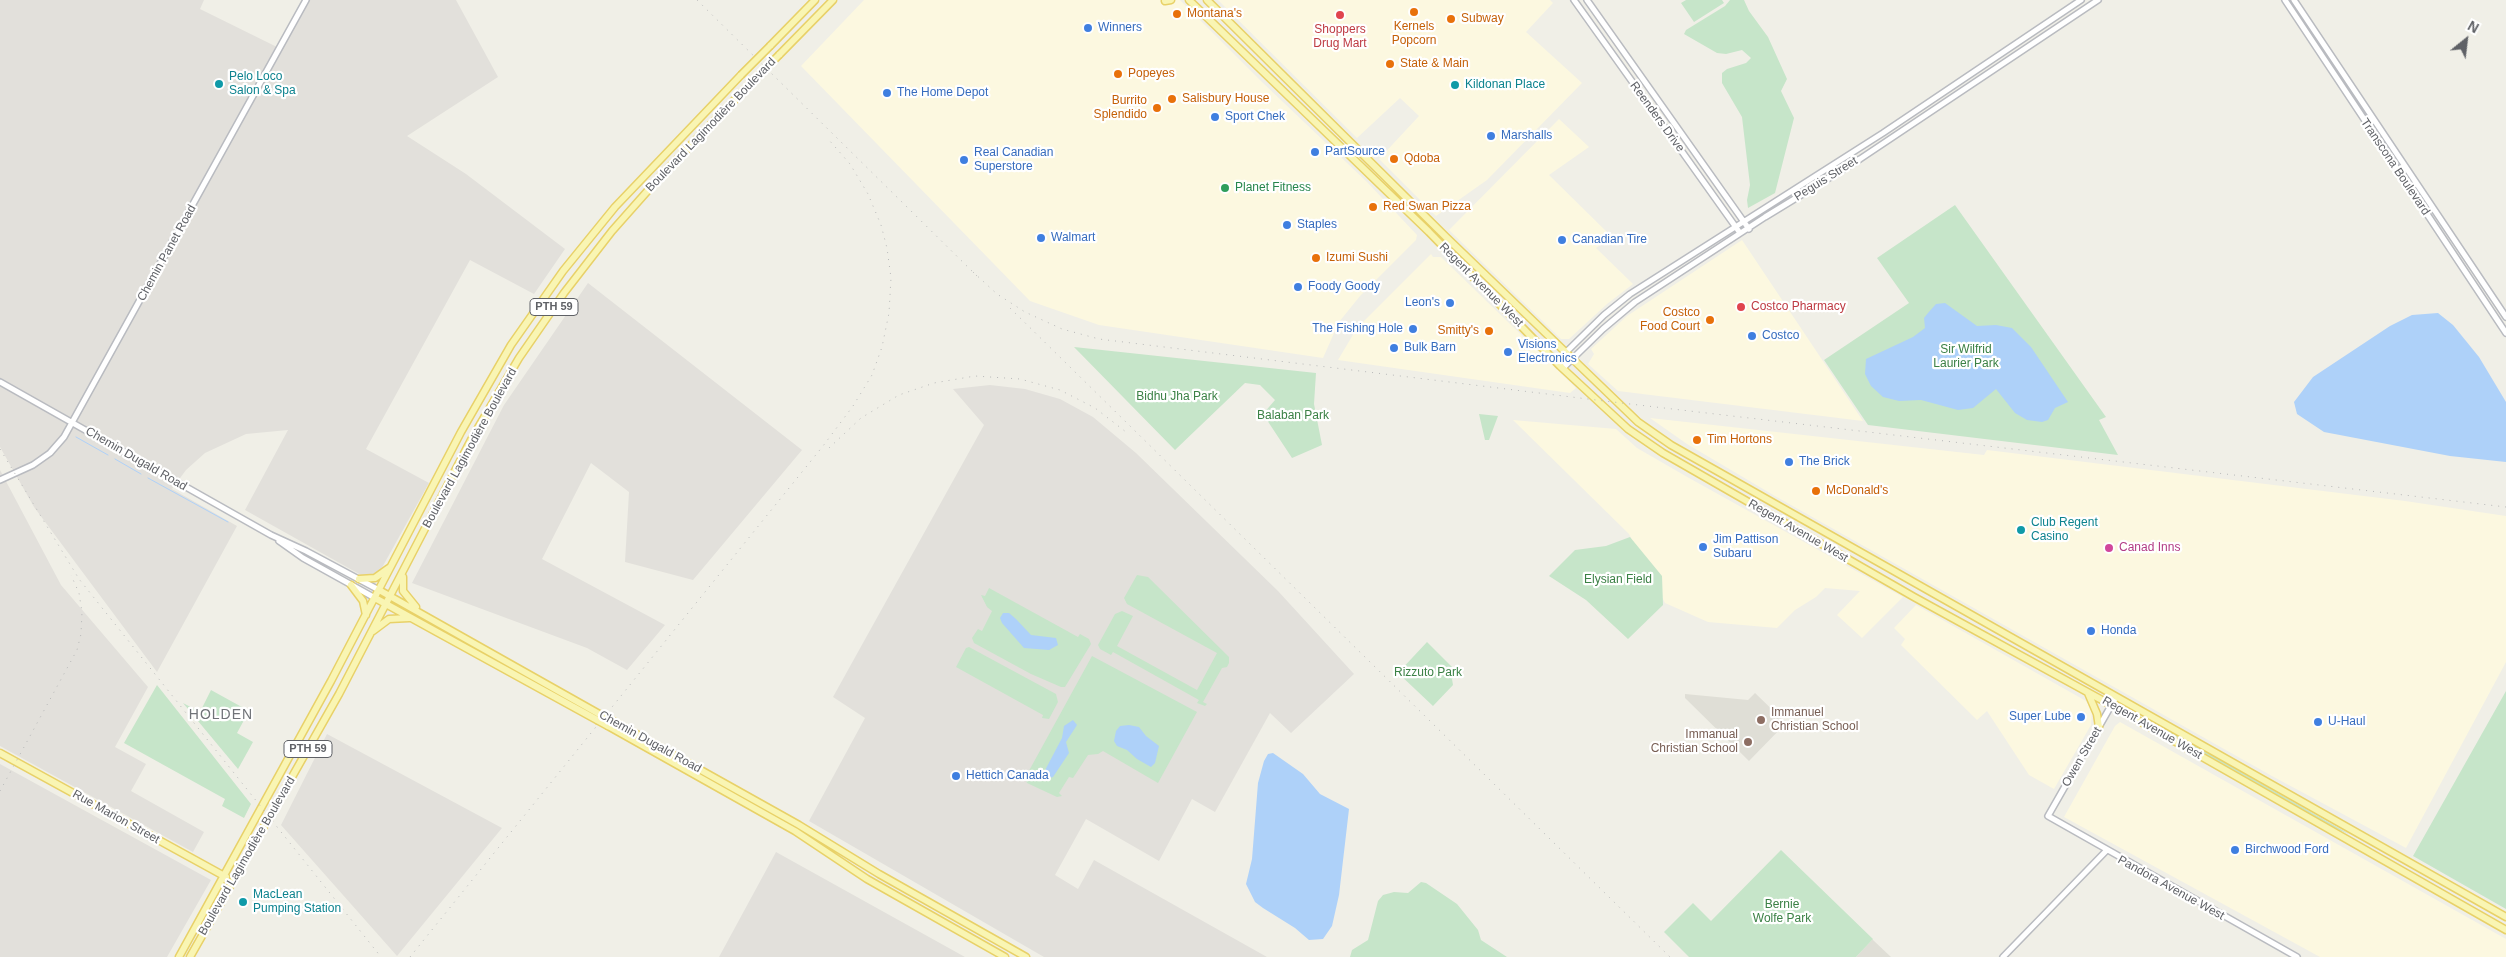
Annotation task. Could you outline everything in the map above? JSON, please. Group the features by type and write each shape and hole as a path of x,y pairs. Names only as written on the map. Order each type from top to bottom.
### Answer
{"main road":[{"name":"Boulevard Lagimodière Boulevard","path":"178,957 224,876 511,345 563,271 634,186 815,0"},
{"name":"Boulevard Lagimodière Boulevard","path":"190,957 372,632 486,414 519,358 564,293 631,208 834,0"},
{"name":"Regent Avenue West","path":"1189,0 1366,171 1556,362 1628,429 1663,453 1813,539 2111,705 2506,930"},
{"name":"Regent Avenue West","path":"1207,0 1564,354 1638,422 1671,445 1714,470 2506,918"},
{"path":"1295,103 1311,103"},
{"path":"1306,113 1322,115"},
{"path":"1344,150 1355,147"},
{"path":"1364,156 1366,171"},
{"path":"1374,179 1380,172"},
{"path":"1710,480 1714,470"},
{"path":"1813,539 1829,534"},
{"path":"359,579 378,577 392,565"},
{"path":"406,566 402,580 403,591 422,614"},
{"path":"351,585 363,601 366,615"},
{"name":"Chemin Dugald Road","path":"379,590 599,718"},
{"name":"Chemin Dugald Road","path":"375,598 799,825 914,894 1026,957"},
{"path":"372,632 394,617 412,618"},
{"path":"2087,692 2098,714 2099,727"},
{"name":"Chemin Dugald Road","path":"611,724 796,831 867,879 1005,957"},
{"name":"Rue Marion Street","path":"0,753 232,880"}],"street":[{"name":"Chemin Panet Road","path":"0,480 33,465 50,453 73,423 306,0"},
{"name":"Reenders Drive","path":"1574,0 1740,233"},
{"name":"Reenders Drive","path":"1587,0 1749,229"},
{"name":"Peguis Street","path":"1556,362 1616,305 1736,226 1884,133 2081,0"},
{"name":"Peguis Street","path":"1563,368 1602,329 1635,302 1740,233 1860,159 2098,0"},
{"name":"Transcona Boulevard","path":"2285,0 2506,333"},
{"name":"Transcona Boulevard","path":"2294,0 2506,317"},
{"name":"Chemin Dugald Road","path":"0,382 271,535 379,590"},
{"name":"Chemin Dugald Road","path":"271,535 303,558 375,598"},
{"name":"Owen Street","path":"2048,816 2116,697"},
{"name":"Pandora Avenue West","path":"2048,816 2106,851 2297,957"},
{"path":"2003,957 2106,851"}],"shaded area":[{"path":"0,0 204,0 200,9 279,48 306,0 456,0 498,77 407,136 466,174 565,249 534,294 470,260 366,449 429,483 379,573 368,577 361,575 245,510 288,430 246,434 205,453 186,470 172,489 237,526 157,672 34,507 0,447"},
{"path":"864,0 1180,0 1262,82 1367,182 1417,235 1416,240 1360,296 1339,322 1323,358 1099,325 1030,301 801,66"},
{"path":"1218,0 1550,0 1553,3 1526,32 1582,83 1487,180 1436,216 1379,159 1419,116 1400,98 1357,138"},
{"path":"1559,119 1589,147 1549,175 1612,237 1596,248 1633,284 1607,304 1569,339 1561,339 1449,230"},
{"path":"1742,240 1863,421 1618,391 1588,364 1594,354 1591,349 1627,316"},
{"path":"1431,254 1433,257 1441,257 1576,388 1570,393 1338,360 1357,328"},
{"path":"588,283 802,450 693,580 625,562 629,492 591,463 542,559 665,625 627,670 587,648 412,583 504,405"},
{"path":"990,385 1025,389 1060,399 1093,417 1136,453 1278,591 1354,674 1291,733 1270,713 1215,812 1192,799 1159,861 1086,819 1055,875 1078,889 1094,860 1267,957 1044,957 809,821 865,718 833,697 984,425 953,389"},
{"path":"1650,418 1984,455 1987,450 2405,501 2506,516 2506,662 2406,848 2272,776 1775,496 1687,444"},
{"path":"1513,420 1616,429 1637,448 1903,597 1862,638 1837,615 1860,591 1825,588 1816,597 1795,610 1777,628 1708,622 1665,603 1629,534"},
{"path":"0,470 61,585 148,687 115,747 146,764 131,791 204,832 193,852 0,746"},
{"path":"1916,605 2086,701 2092,710 2091,725 2054,789 2029,775 1987,711 1977,720 1901,645 1905,639 1894,628"},
{"name":"Immanual Christian School","path":"1755,693 1786,723 1749,761 1685,698 1685,694 1748,700"},
{"path":"2120,722 2506,939 2506,957 2320,957 2064,817 2115,726"},
{"path":"327,734 502,828 397,956 281,825"},
{"path":"0,764 211,880 167,957 0,957"},
{"path":"776,852 965,957 719,957"},
{"path":"1873,940 1891,957 1856,957"}],"green space":[{"path":"1686,0 1722,0 1724,3 1694,22 1681,3"},
{"path":"1730,0 1744,0 1749,11 1768,37 1787,79 1781,91 1794,118 1775,193 1748,208 1747,200 1750,185 1742,117 1722,83 1722,73 1727,69 1746,63 1751,58 1742,50 1726,54 1717,53 1684,34 1686,30 1725,6"},
{"name":"Sir Wilfrid Laurier Park","path":"1955,205 2106,417 2099,420 2118,455 1868,425 1824,360 1909,303 1877,258"},
{"name":"Bidhu Jha Park","path":"1074,347 1316,373 1314,404 1322,445 1292,458 1263,414 1275,400 1260,385 1245,383 1175,450"},
{"path":"1479,414 1498,416 1489,440 1485,440"},
{"name":"Elysian Field","path":"1630,537 1662,576 1663,605 1628,639 1586,600 1549,576 1575,550 1606,546"},
{"path":"1137,575 1148,577 1229,657 1227,667 1222,668 1203,702 1207,704 1205,706 1197,703 1199,700 1113,652 1111,655 1100,649 1098,645 1115,614 1122,611 1133,616 1117,646 1197,690 1217,653 1127,604 1124,598"},
{"path":"989,588 1078,637 1080,634 1089,639 1091,644 1065,687 1031,674 974,643 972,638 978,629 982,631 992,611 987,607 981,595 985,596"},
{"name":"Rizzuto Park","path":"1427,642 1458,673 1452,679 1453,685 1433,706 1398,673"},
{"path":"969,647 1056,694 1058,702 1049,719 1042,718 1043,715 956,667 966,648"},
{"path":"1092,656 1197,712 1158,783 1103,751 1098,754 1088,755 1073,778 1069,777 1059,793 1062,796 1057,797 1027,783 1025,778"},
{"path":"157,685 251,804 244,818 222,806 225,799 124,743"},
{"path":"211,690 249,711 237,733 253,742 238,769 183,703 200,712"},
{"path":"2506,691 2506,909 2413,856"},
{"path":"2160,727 2349,834 2332,827 2159,729"},
{"name":"Bernie Wolfe Park","path":"1781,850 1873,939 1856,957 1689,957 1664,932 1693,903 1711,921"},
{"path":"1421,882 1426,883 1457,904 1478,930 1481,940 1507,957 1350,957 1352,950 1368,940 1378,901 1383,895 1394,892 1408,893"}],"water":[{"path":"1945,303 1977,326 1996,325 2012,328 2031,347 2068,402 2055,408 2048,420 2042,422 2027,420 2015,413 1996,389 1973,408 1958,410 1921,400 1899,401 1883,397 1871,386 1865,374 1866,359 1913,337 1925,328 1924,318 1936,304"},
{"path":"2438,313 2453,325 2479,357 2506,402 2506,462 2450,456 2324,432 2297,414 2294,402 2313,377 2390,326 2412,315"},
{"path":"1003,613 1009,613 1031,635 1056,638 1058,645 1049,650 1024,648 1002,623 1000,618"},
{"path":"1073,720 1077,725 1066,742 1069,753 1053,777 1044,780 1042,776 1062,738 1064,726"},
{"path":"1120,726 1139,727 1146,736 1159,746 1155,763 1151,767 1137,759 1127,750 1117,746 1114,741 1116,731"},
{"path":"1273,753 1303,774 1320,794 1349,809 1339,895 1332,926 1323,939 1309,940 1295,928 1263,908 1255,902 1246,884 1252,859 1258,783 1264,761 1268,754"}],"waterway":[{"path":"76,437 108,455"},
{"path":"115,459 141,474"},
{"path":"148,478 228,522"}],"railway":[{"path":"697,0 978,277"},
{"path":"410,957 823,446 853,406 872,375 882,347 889,313 891,278 887,248 881,225 868,194 850,164 829,140"},
{"path":"973,272 997,294 1025,312 1062,329 1099,339 1596,400 2506,507"},
{"path":"1010,308 1670,957"},
{"path":"829,448 861,418 899,395 934,383 975,376 1020,379 1060,390 1095,408 1126,432"},
{"path":"0,449 79,579 381,957"},
{"path":"0,791 77,650 81,634 82,612 79,593 71,575"}],"place":[{"name":"Kernels Popcorn","path":"1414,12"},
{"name":"Montana's","path":"1177,14"},
{"name":"Shoppers Drug Mart","path":"1340,15"},
{"name":"Subway","path":"1451,19"},
{"name":"Winners","path":"1088,28"},
{"name":"State & Main","path":"1390,64"},
{"name":"Popeyes","path":"1118,74"},
{"name":"Pelo Loco Salon & Spa","path":"219,84"},
{"name":"Kildonan Place","path":"1455,85"},
{"name":"The Home Depot","path":"887,93"},
{"name":"Salisbury House","path":"1172,99"},
{"name":"Burrito Splendido","path":"1157,108"},
{"name":"Sport Chek","path":"1215,117"},
{"name":"Marshalls","path":"1491,136"},
{"name":"PartSource","path":"1315,152"},
{"name":"Qdoba","path":"1394,159"},
{"name":"Real Canadian Superstore","path":"964,160"},
{"name":"Planet Fitness","path":"1225,188"},
{"name":"Red Swan Pizza","path":"1373,207"},
{"name":"Staples","path":"1287,225"},
{"name":"Walmart","path":"1041,238"},
{"name":"Canadian Tire","path":"1562,240"},
{"name":"Izumi Sushi","path":"1316,258"},
{"name":"Foody Goody","path":"1298,287"},
{"name":"Leon's","path":"1450,303"},
{"name":"Costco Pharmacy","path":"1741,307"},
{"name":"Costco Food Court","path":"1710,320"},
{"name":"The Fishing Hole","path":"1413,329"},
{"name":"Smitty's","path":"1489,331"},
{"name":"Costco","path":"1752,336"},
{"name":"Bulk Barn","path":"1394,348"},
{"name":"Visions Electronics","path":"1508,352"},
{"name":"Tim Hortons","path":"1697,440"},
{"name":"The Brick","path":"1789,462"},
{"name":"McDonald's","path":"1816,491"},
{"name":"Club Regent Casino","path":"2021,530"},
{"name":"Jim Pattison Subaru","path":"1703,547"},
{"name":"Canad Inns","path":"2109,548"},
{"name":"Honda","path":"2091,631"},
{"name":"Super Lube","path":"2081,717"},
{"name":"Immanuel Christian School","path":"1761,720"},
{"name":"U-Haul","path":"2318,722"},
{"name":"Immanual Christian School","path":"1748,742"},
{"name":"Hettich Canada","path":"956,776"},
{"name":"Birchwood Ford","path":"2235,850"},
{"name":"MacLean Pumping Station","path":"243,902"}],"district":[{"name":"HOLDEN","path":"221,715"}],"park label":[{"name":"Balaban Park","path":"1293,416"}]}
